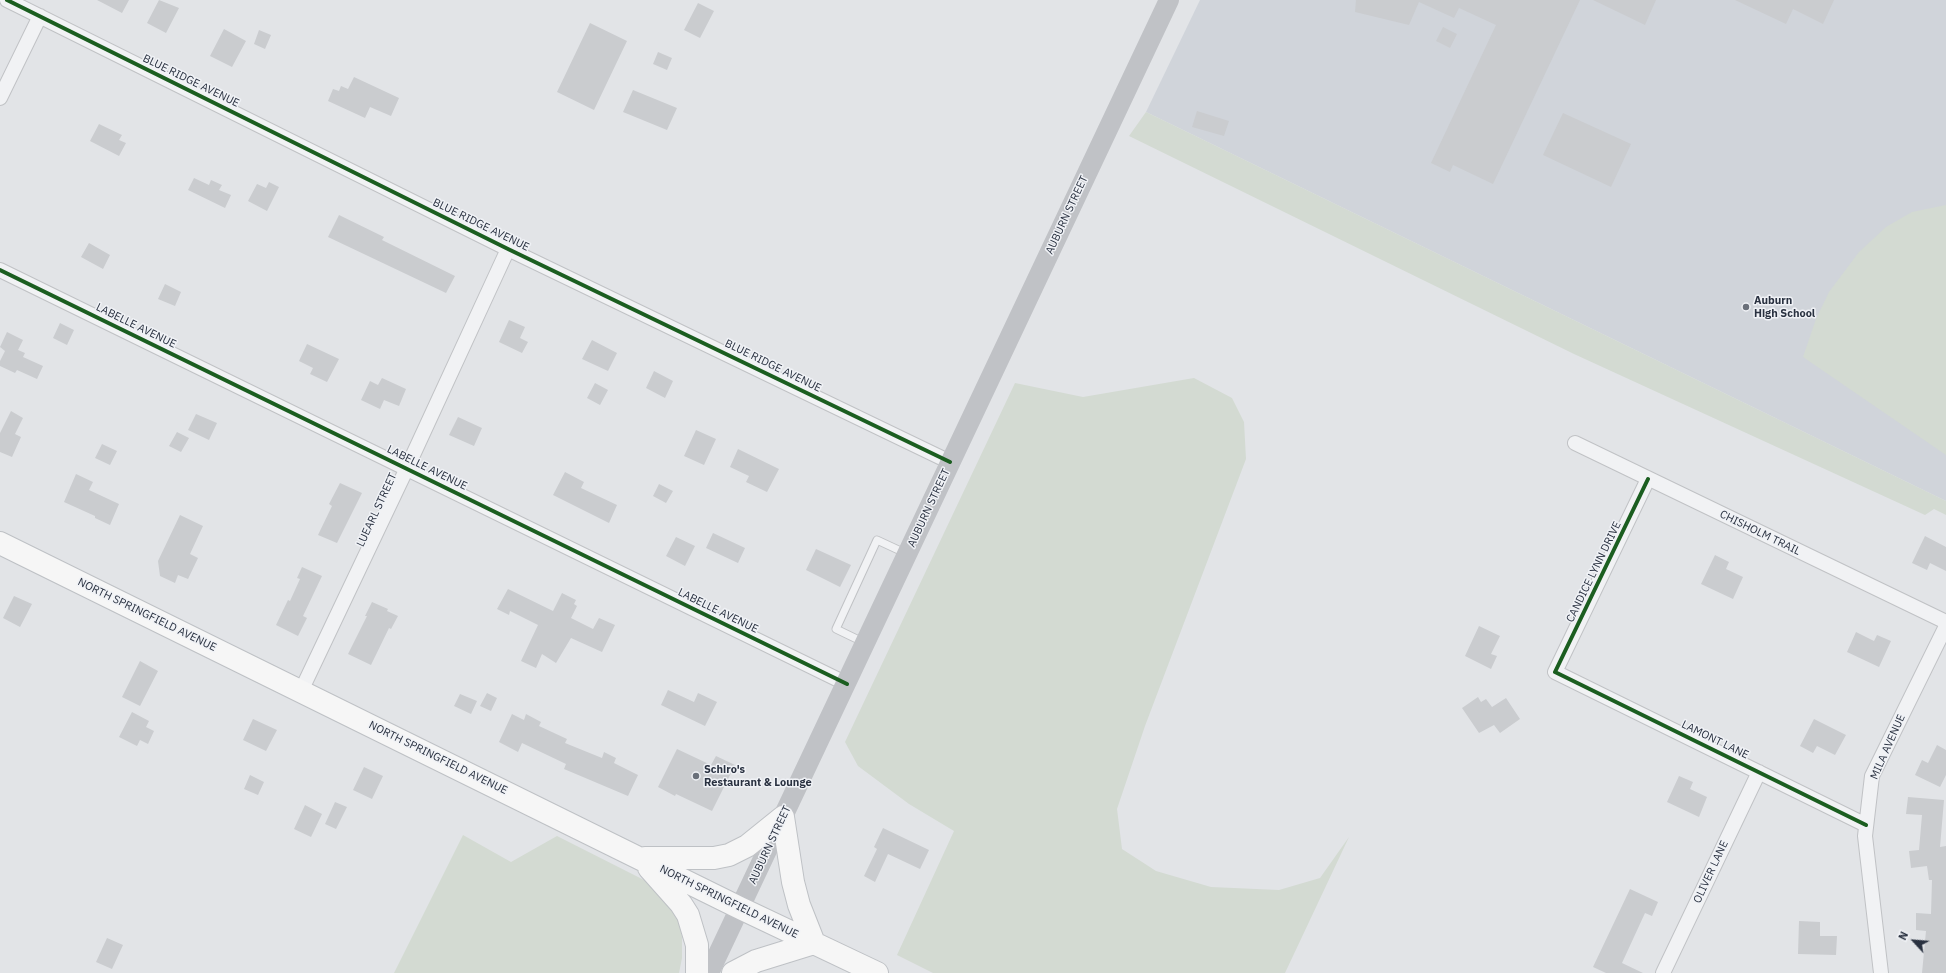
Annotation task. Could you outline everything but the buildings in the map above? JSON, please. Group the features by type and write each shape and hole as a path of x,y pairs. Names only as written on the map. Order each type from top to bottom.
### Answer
{"main road":[{"name":"AUBURN STREET","path":"709,973 1169,0"},
{"name":"NORTH SPRINGFIELD AVENUE","path":"0,543 740,908 877,973"},
{"path":"640,858 714,858 729,855 747,846 783,817"},
{"path":"733,973 756,961 814,943 798,905 783,817"},
{"path":"640,858 681,904 688,915 697,946 697,973"}],"street":[{"name":"BLUE RIDGE AVENUE","path":"7,0 508,249 950,462"},
{"path":"0,98 40,16"},
{"name":"LUEARL STREET","path":"301,691 407,468 508,249"},
{"name":"LABELLE AVENUE","path":"0,270 846,684"},
{"name":"CHISHOLM TRAIL","path":"1575,443 1946,622"},
{"name":"CANDICE LYNN DRIVE","path":"1555,672 1648,479"},
{"name":"MILA AVENUE","path":"1881,973 1865,836 1872,776 1946,626"},
{"name":"LAMONT LANE","path":"1555,672 1866,825"},
{"name":"OLIVER LANE","path":"1663,973 1759,772"}],"lane":[{"path":"865,643 836,629 876,540 907,554"}],"shaded area":[{"name":"Auburn High School","path":"1200,0 1946,0 1946,501 1146,112"},
{"path":"1146,112 1946,501 1946,515 1934,509 1925,515 1574,354 1129,136"},
{"path":"1946,205 1946,455 1803,357 1816,319 1829,292 1859,252 1886,227 1912,212"},
{"path":"1194,378 1232,398 1244,422 1246,459 1145,726 1117,809 1122,849 1156,871 1211,887 1279,890 1320,878 1349,837 1285,973 933,973 897,955 954,831 909,804 858,766 845,742 1015,383 1083,397"},
{"path":"463,835 511,862 557,836 646,881 678,917 682,937 682,958 679,973 394,973"}],"cycle path":[{"path":"7,0 508,249 950,462"},
{"path":"0,270 847,684"},
{"path":"1648,479 1555,672 1866,825"}],"place":[{"name":"Auburn High School","path":"1746,307"},
{"name":"Schiro's Restaurant & Lounge","path":"696,776"}]}
